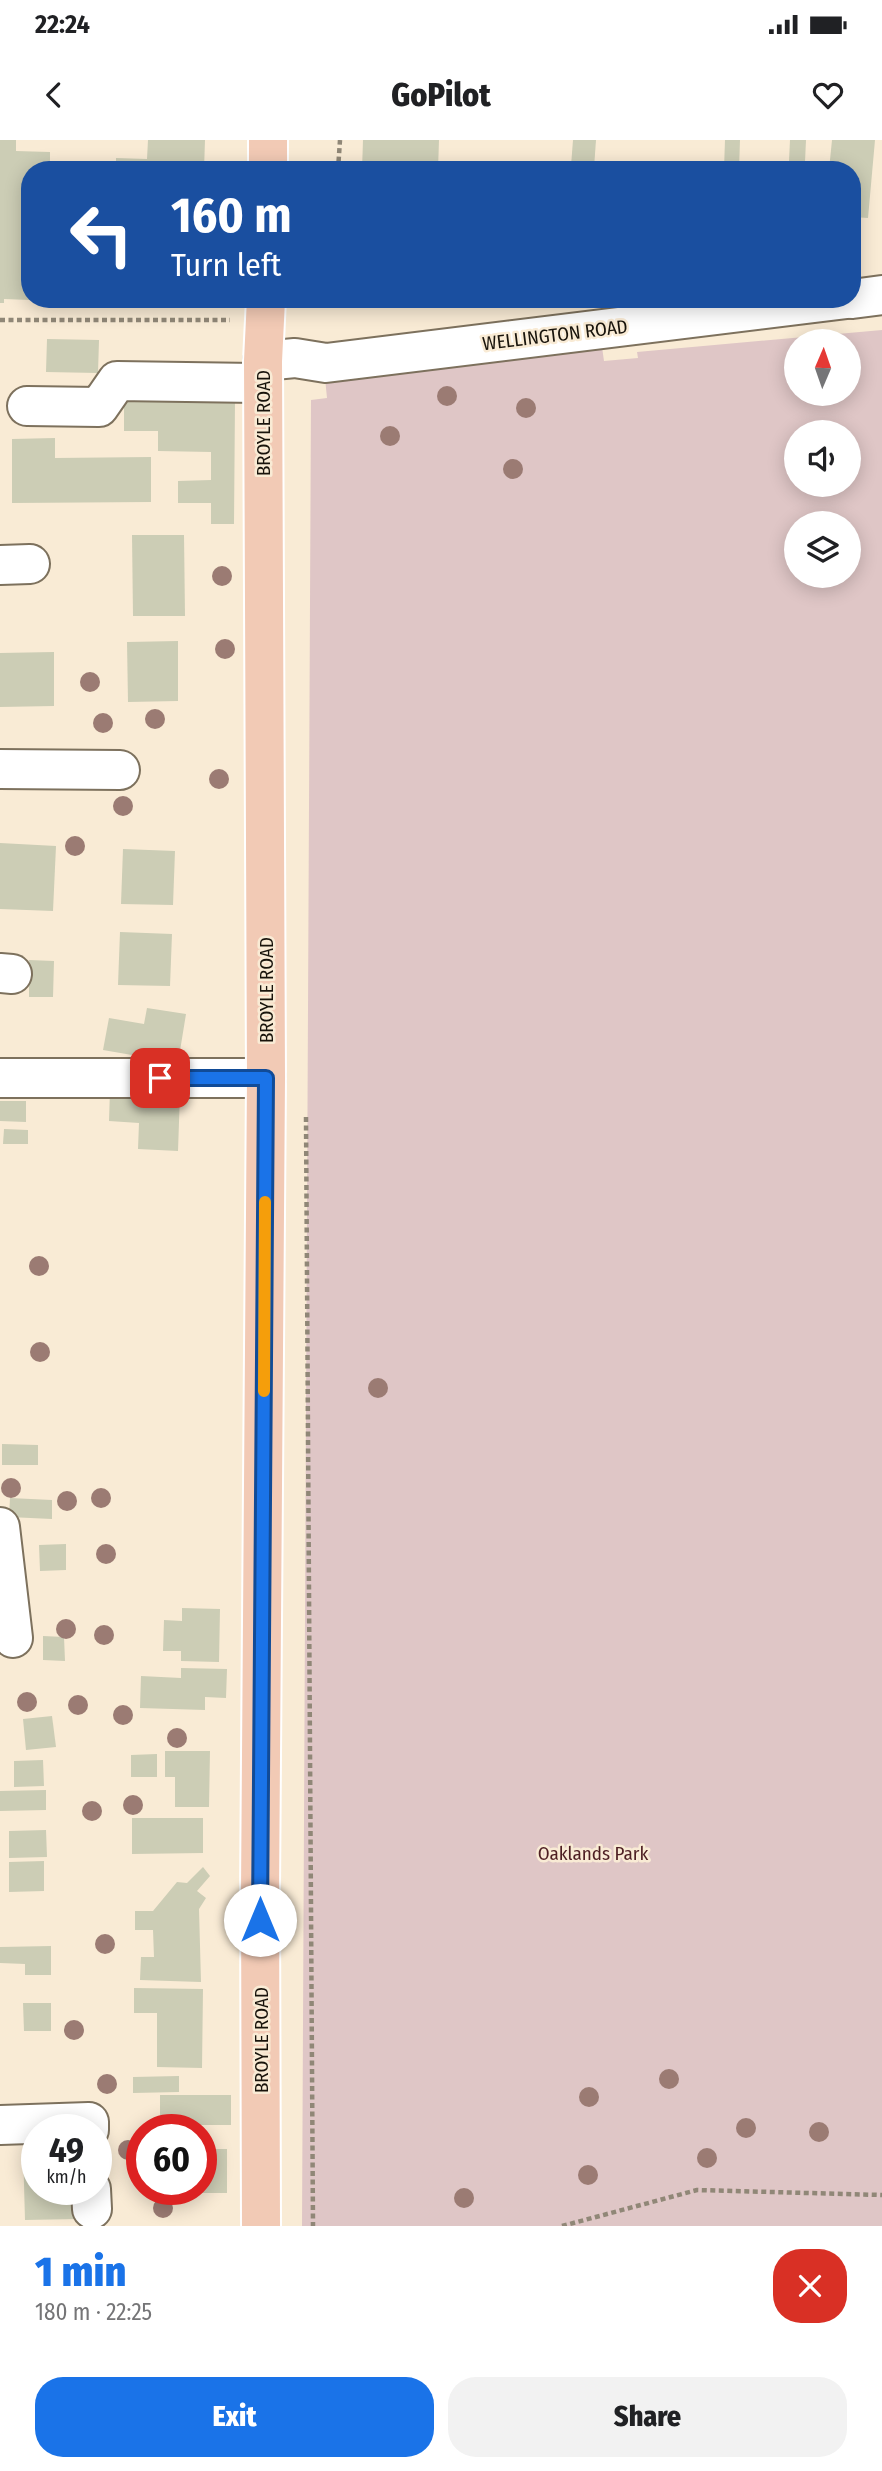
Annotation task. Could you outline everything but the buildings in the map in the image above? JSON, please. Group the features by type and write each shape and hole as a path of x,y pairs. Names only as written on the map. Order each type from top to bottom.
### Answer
{"main road":[{"path":"268,140 268,161"},
{"name":"BROYLE ROAD","path":"261,2226 260,1878 266,1078 263,372 266,310"}],"street":[{"path":"861,298 882,295"},
{"name":"WELLINGTON ROAD","path":"27,406 99,407 117,381 263,372 295,358 326,363 774,308"},
{"path":"0,769 120,770"},
{"path":"0,1078 266,1078"},
{"path":"0,1527 13,1638"},
{"path":"0,2124 21,2124"}],"path":[{"path":"339,161 340,140"},
{"path":"0,320 266,310"},
{"path":"306,1111 313,2226"},
{"path":"562,2226 697,2190 882,2195"}],"green space":[{"name":"Oaklands Park","path":"882,330 882,2226 302,2226 311,400 327,398 324,368 600,333 604,361 638,358 637,352 784,339 784,406 861,406 861,332"}],"slow traffic":[{"path":"264,1391 265,1202"}],"route":[{"path":"160,1078 266,1078 260,1920"}]}
